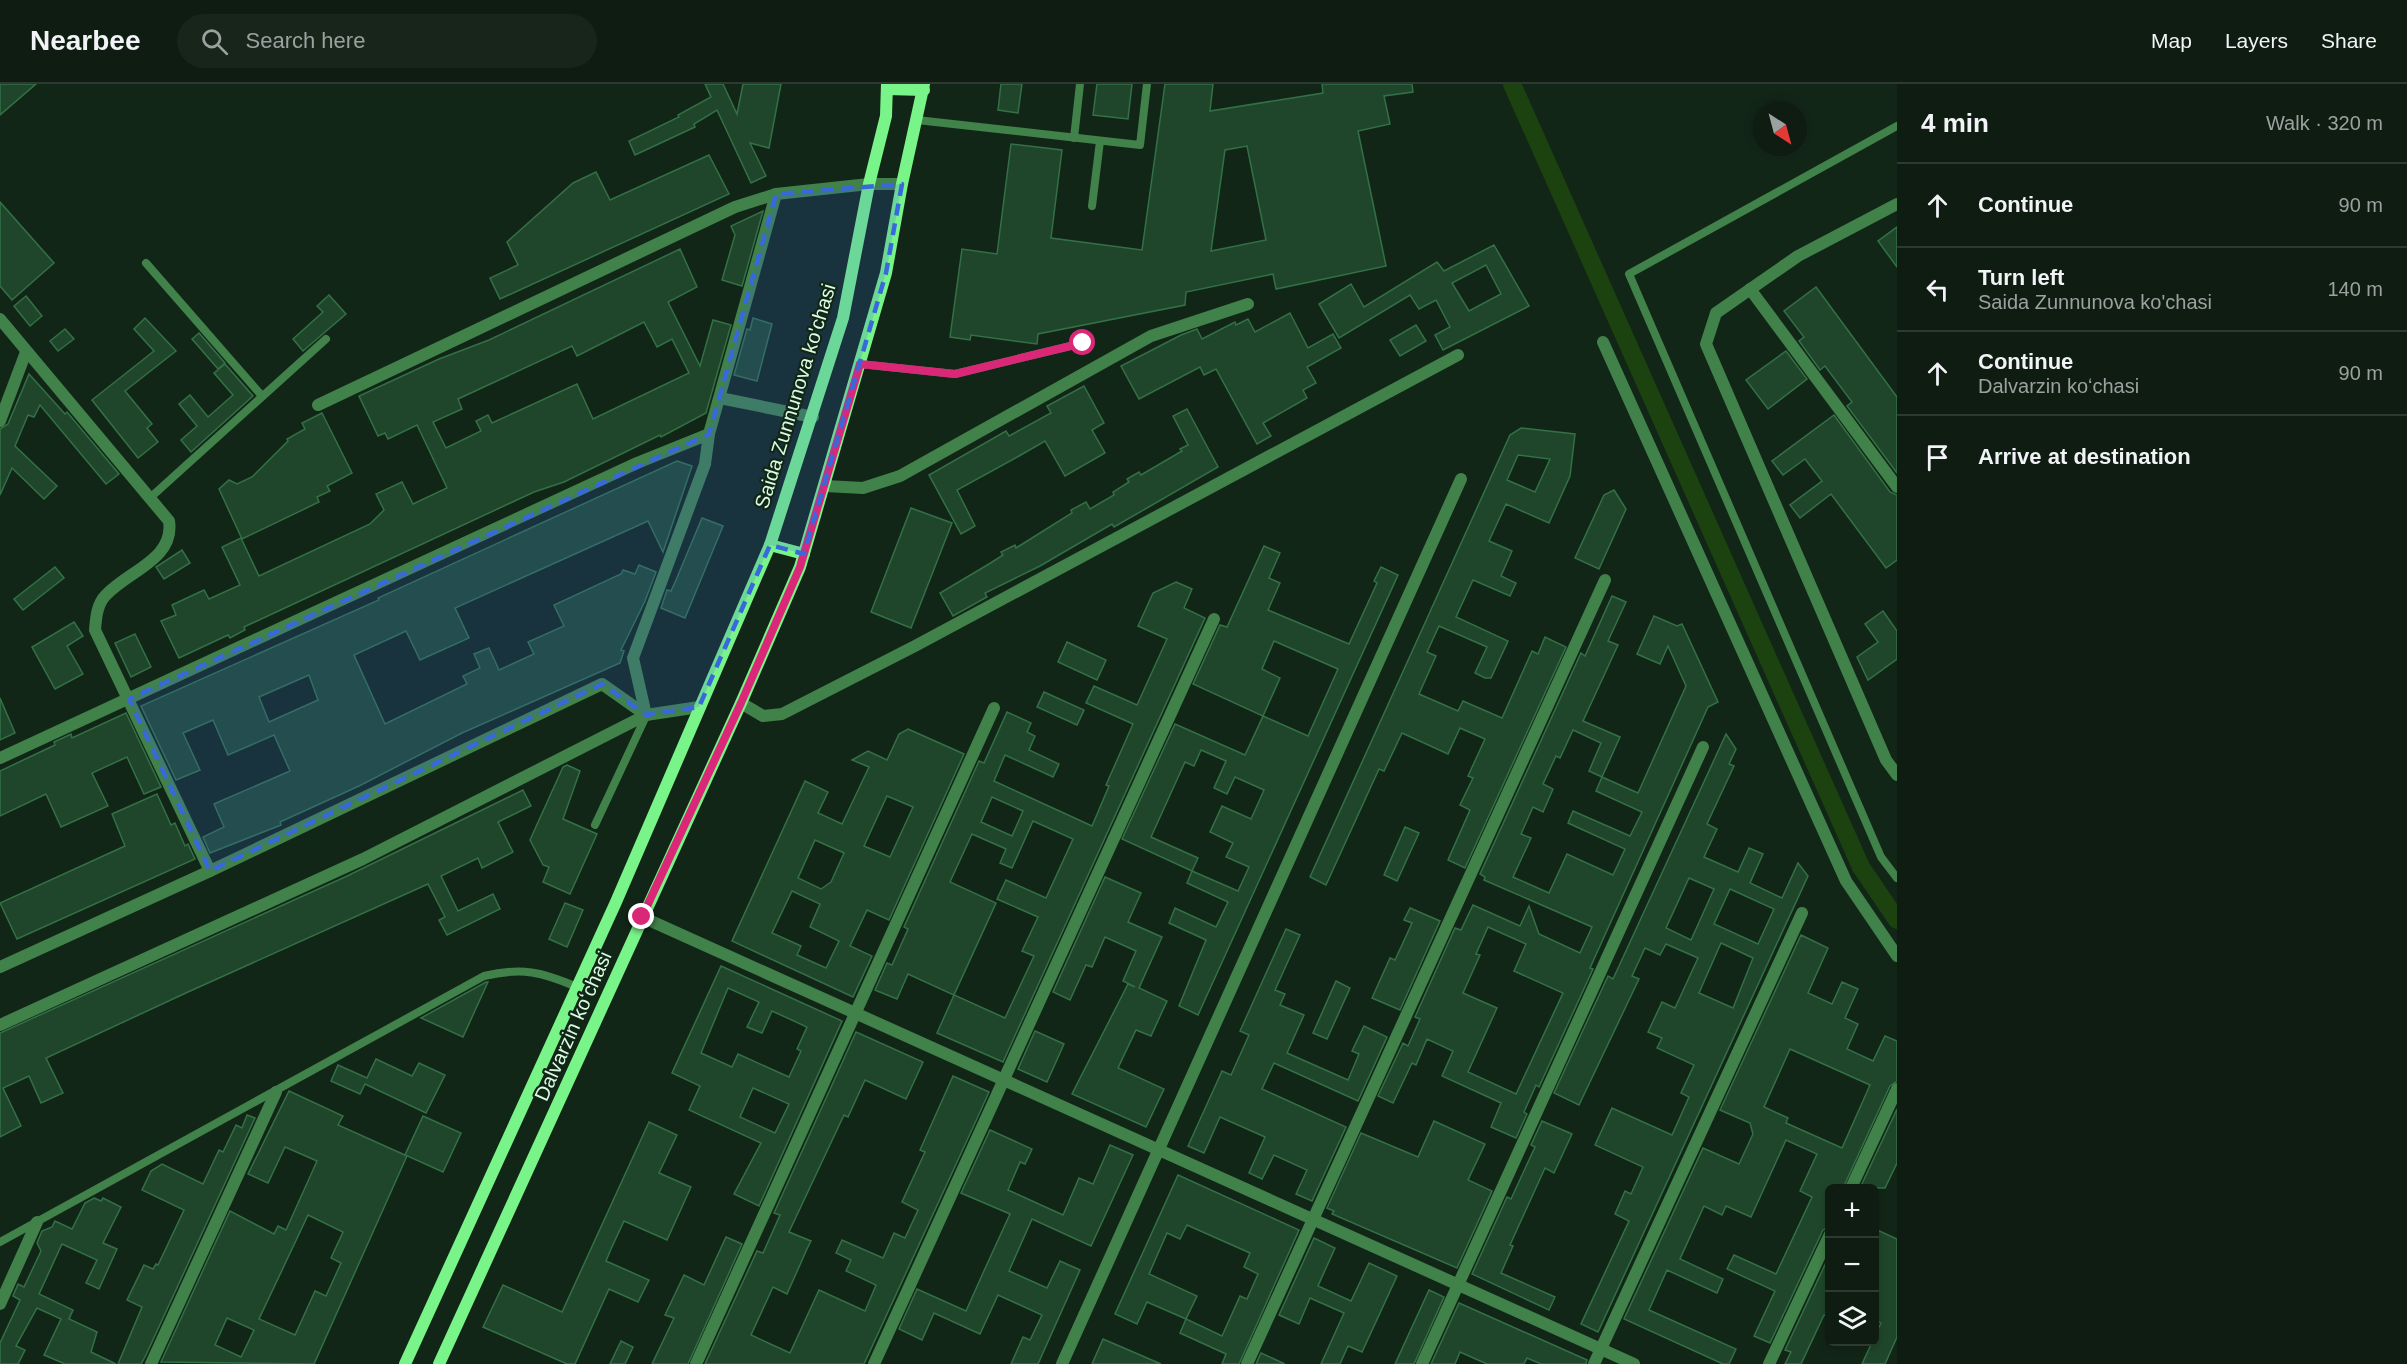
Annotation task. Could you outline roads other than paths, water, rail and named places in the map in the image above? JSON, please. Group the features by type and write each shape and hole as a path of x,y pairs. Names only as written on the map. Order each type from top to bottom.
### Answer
{"main road":[{"path":"741,703 804,554 886,273 902,184 924,87 887,86"},
{"name":"Saida Zunnunova ko'chasi","path":"699,707 770,545 843,318 868,184 886,116 887,86"},
{"path":"770,545 804,554"},
{"name":"Dalvarzin koʻchasi","path":"439,1364 539,1150 642,917 741,703"},
{"name":"Dalvarzin koʻchasi","path":"405,1364 577,987 699,707"}],"street":[{"path":"318,405 735,207 776,194 868,184 902,184"},
{"path":"646,715 633,658 705,464 709,434 776,194"},
{"path":"1897,204 1798,256 1716,313 1706,344 1886,760 1897,775"},
{"path":"1750,289 1897,487"},
{"path":"825,486 864,488 900,476 1151,336 1248,304"},
{"path":"0,319 169,521 171,533 165,548 106,595 97,612 95,630 210,871"},
{"path":"1603,342 1846,881 1897,956"},
{"path":"0,422 26,352"},
{"path":"741,703 763,716 782,714 915,646 1458,355"},
{"path":"720,398 813,417"},
{"path":"0,758 637,463 709,434"},
{"path":"1062,1364 1461,479"},
{"path":"1247,1364 1605,579"},
{"path":"874,1364 1214,619"},
{"path":"0,967 210,871 602,684 646,715"},
{"path":"0,1025 363,859 646,715 699,707"},
{"path":"696,1364 994,708"},
{"path":"1422,1364 1703,747"},
{"path":"1594,1364 1802,913"},
{"path":"642,917 1634,1364"},
{"path":"1853,1184 1897,1089"},
{"path":"151,1364 276,1092"},
{"path":"0,1304 37,1222"},
{"path":"1769,1364 1828,1238"}],"lane":[{"path":"1074,138 1080,84"},
{"path":"917,120 1140,145 1147,84"},
{"path":"1897,126 1629,274 1881,857 1897,878"},
{"path":"1092,206 1100,141"},
{"path":"146,263 262,396"},
{"path":"151,497 326,339"},
{"path":"860,364 955,374 1083,343"},
{"path":"595,825 646,715"},
{"path":"0,1242 484,976 509,970 534,971 577,987"}],"waterway":[{"path":"1512,84 1861,867 1897,920"}]}
